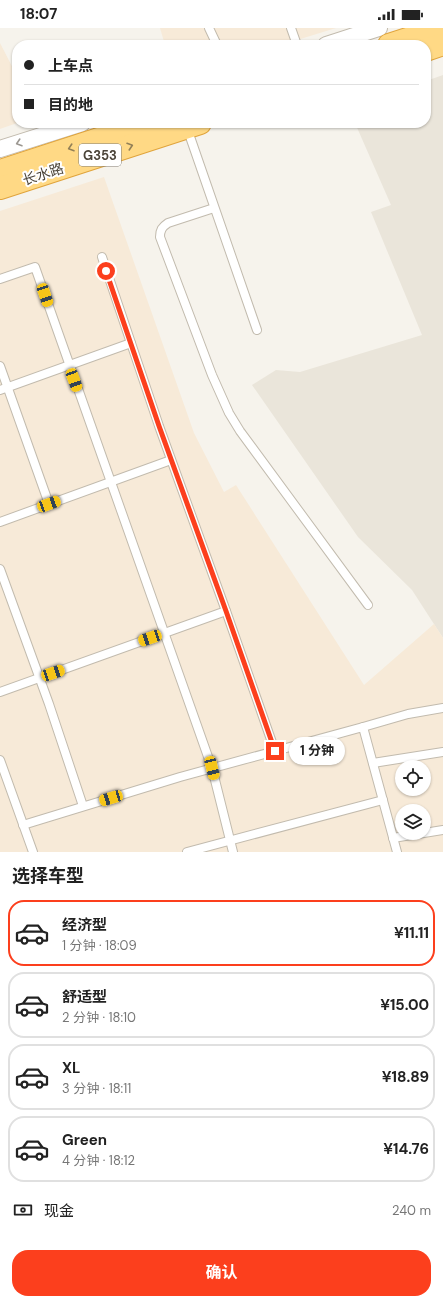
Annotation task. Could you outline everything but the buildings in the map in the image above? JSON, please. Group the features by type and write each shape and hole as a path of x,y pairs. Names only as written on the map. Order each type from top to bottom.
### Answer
{"highway":[{"name":"长水路","path":"0,171 133,128"},
{"name":"长水路","path":"0,188 184,128"}],"street":[{"path":"345,40 361,36 379,28"},
{"path":"0,149 66,128"}],"lane":[{"path":"209,28 215,40"},
{"path":"291,28 295,40"},
{"path":"194,128 214,208 257,330"},
{"path":"214,208 168,223 164,226 160,233 160,237 212,375 229,413 240,431 368,605"},
{"path":"102,257 171,460 275,751"},
{"path":"0,279 35,267 212,768 233,852"},
{"path":"4,389 131,343"},
{"path":"0,366 4,389 49,504"},
{"path":"0,522 171,460"},
{"path":"0,569 83,806"},
{"path":"0,692 226,611"},
{"path":"23,825 212,768 408,714 443,708"},
{"path":"363,727 397,852"},
{"path":"373,763 443,752"},
{"path":"0,760 33,852"},
{"path":"187,852 383,800"},
{"path":"393,838 443,830"}],"shaded area":[{"path":"160,28 336,28 297,40 164,40"},
{"path":"0,43 12,66 12,125 0,129"},
{"path":"443,75 443,638 412,590 358,537 252,385 276,370 300,372 422,335 371,212 391,205 357,128 431,128 431,79"},
{"path":"104,177 194,433 224,492 236,485 364,685 434,624 443,638 443,852 0,852 0,211"}],"route":[{"path":"106,271 159,426 275,751"}]}
